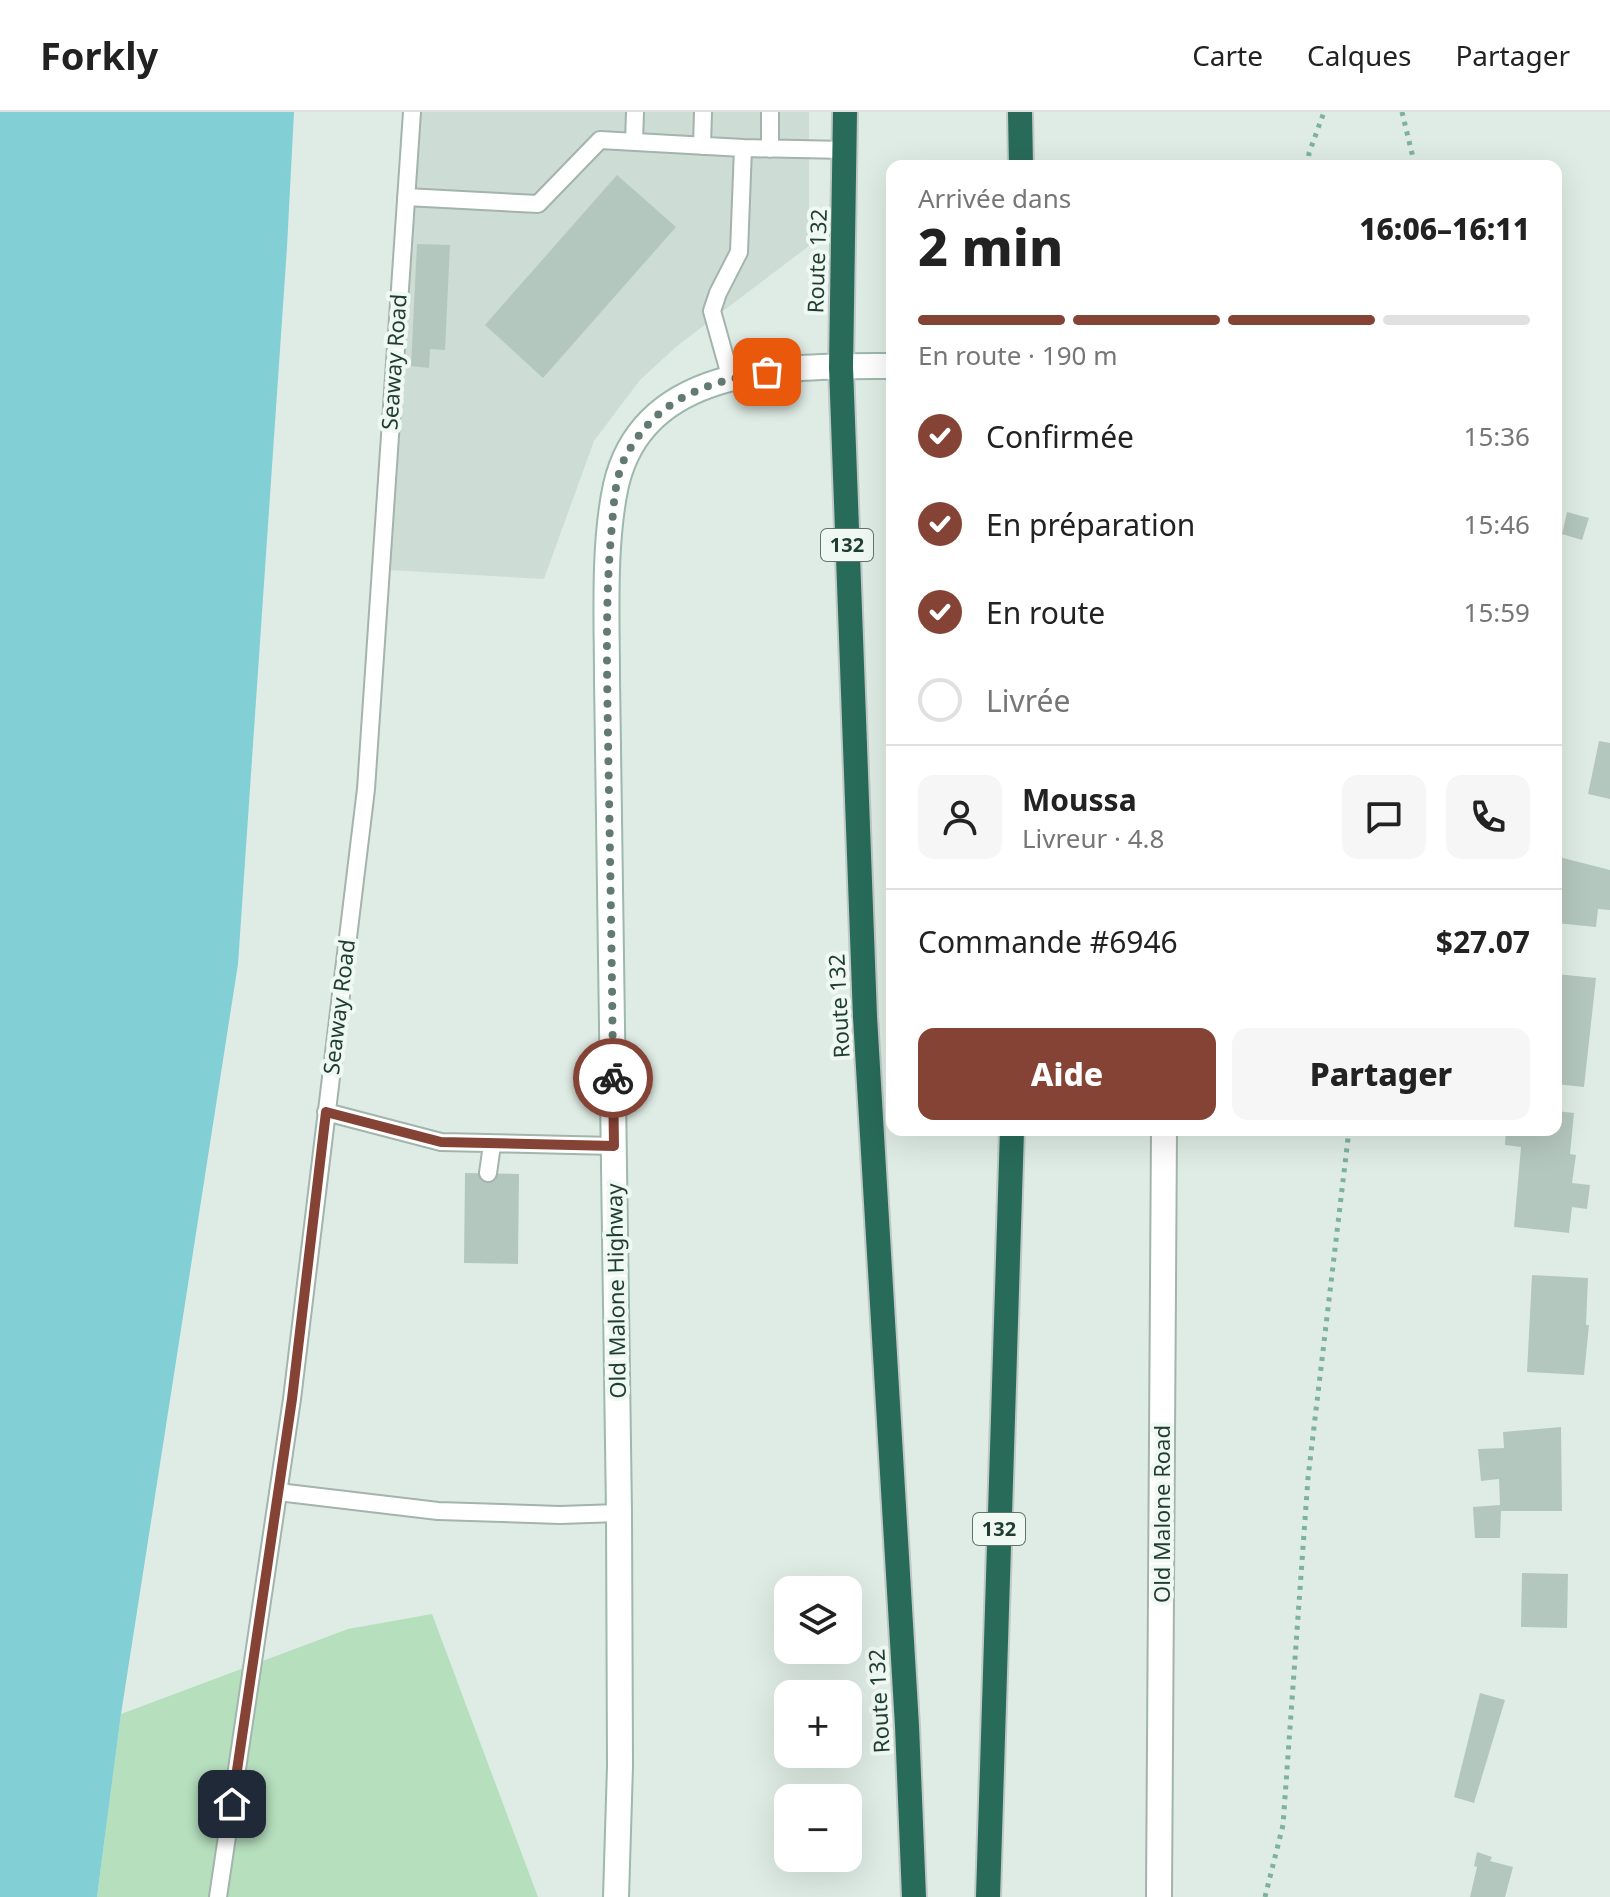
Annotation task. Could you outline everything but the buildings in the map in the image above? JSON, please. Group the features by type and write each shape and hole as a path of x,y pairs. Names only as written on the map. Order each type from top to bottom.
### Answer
{"highway":[{"name":"Route 132","path":"845,112 841,367 865,1017 907,1726 914,1897"},
{"path":"1020,112 1021,160"},
{"name":"132","path":"988,1897 1012,1136"}],"street":[{"name":"Old Malone Highway","path":"616,1897 620,1766 619,1513 607,640 609,563 616,486 625,457 643,429 656,415 689,393 731,379 767,372 886,366"},
{"name":"Old Malone Road","path":"1159,1897 1164,1136"}],"lane":[{"name":"Seaway Road","path":"218,1897 292,1399 366,789 412,112"},
{"path":"634,142 635,112"},
{"path":"702,146 703,112"},
{"path":"770,112 770,149"},
{"path":"406,197 538,204 600,140 845,150"},
{"path":"731,379 712,311 739,252 743,148"},
{"path":"326,1112 441,1142 614,1146"},
{"path":"488,1173 492,1145"},
{"path":"278,1492 438,1511 560,1515 619,1513"}],"path":[{"path":"1308,160 1324,112"},
{"path":"1402,112 1414,160"},
{"path":"1265,1897 1283,1825 1308,1478 1348,1136"}],"shaded area":[{"path":"419,112 809,112 809,246 677,346 640,380 594,441 544,579 389,570"}],"green space":[{"path":"432,1614 538,1897 97,1897 121,1714 348,1629"}],"water":[{"path":"0,112 294,112 238,964 121,1714 97,1897 0,1897"}],"way so far":[{"path":"613,1078 607,586 616,486 625,457 643,429 676,399 738,376 767,372"}],"route":[{"path":"232,1804 292,1399 326,1112 441,1142 614,1146 613,1078"}]}
